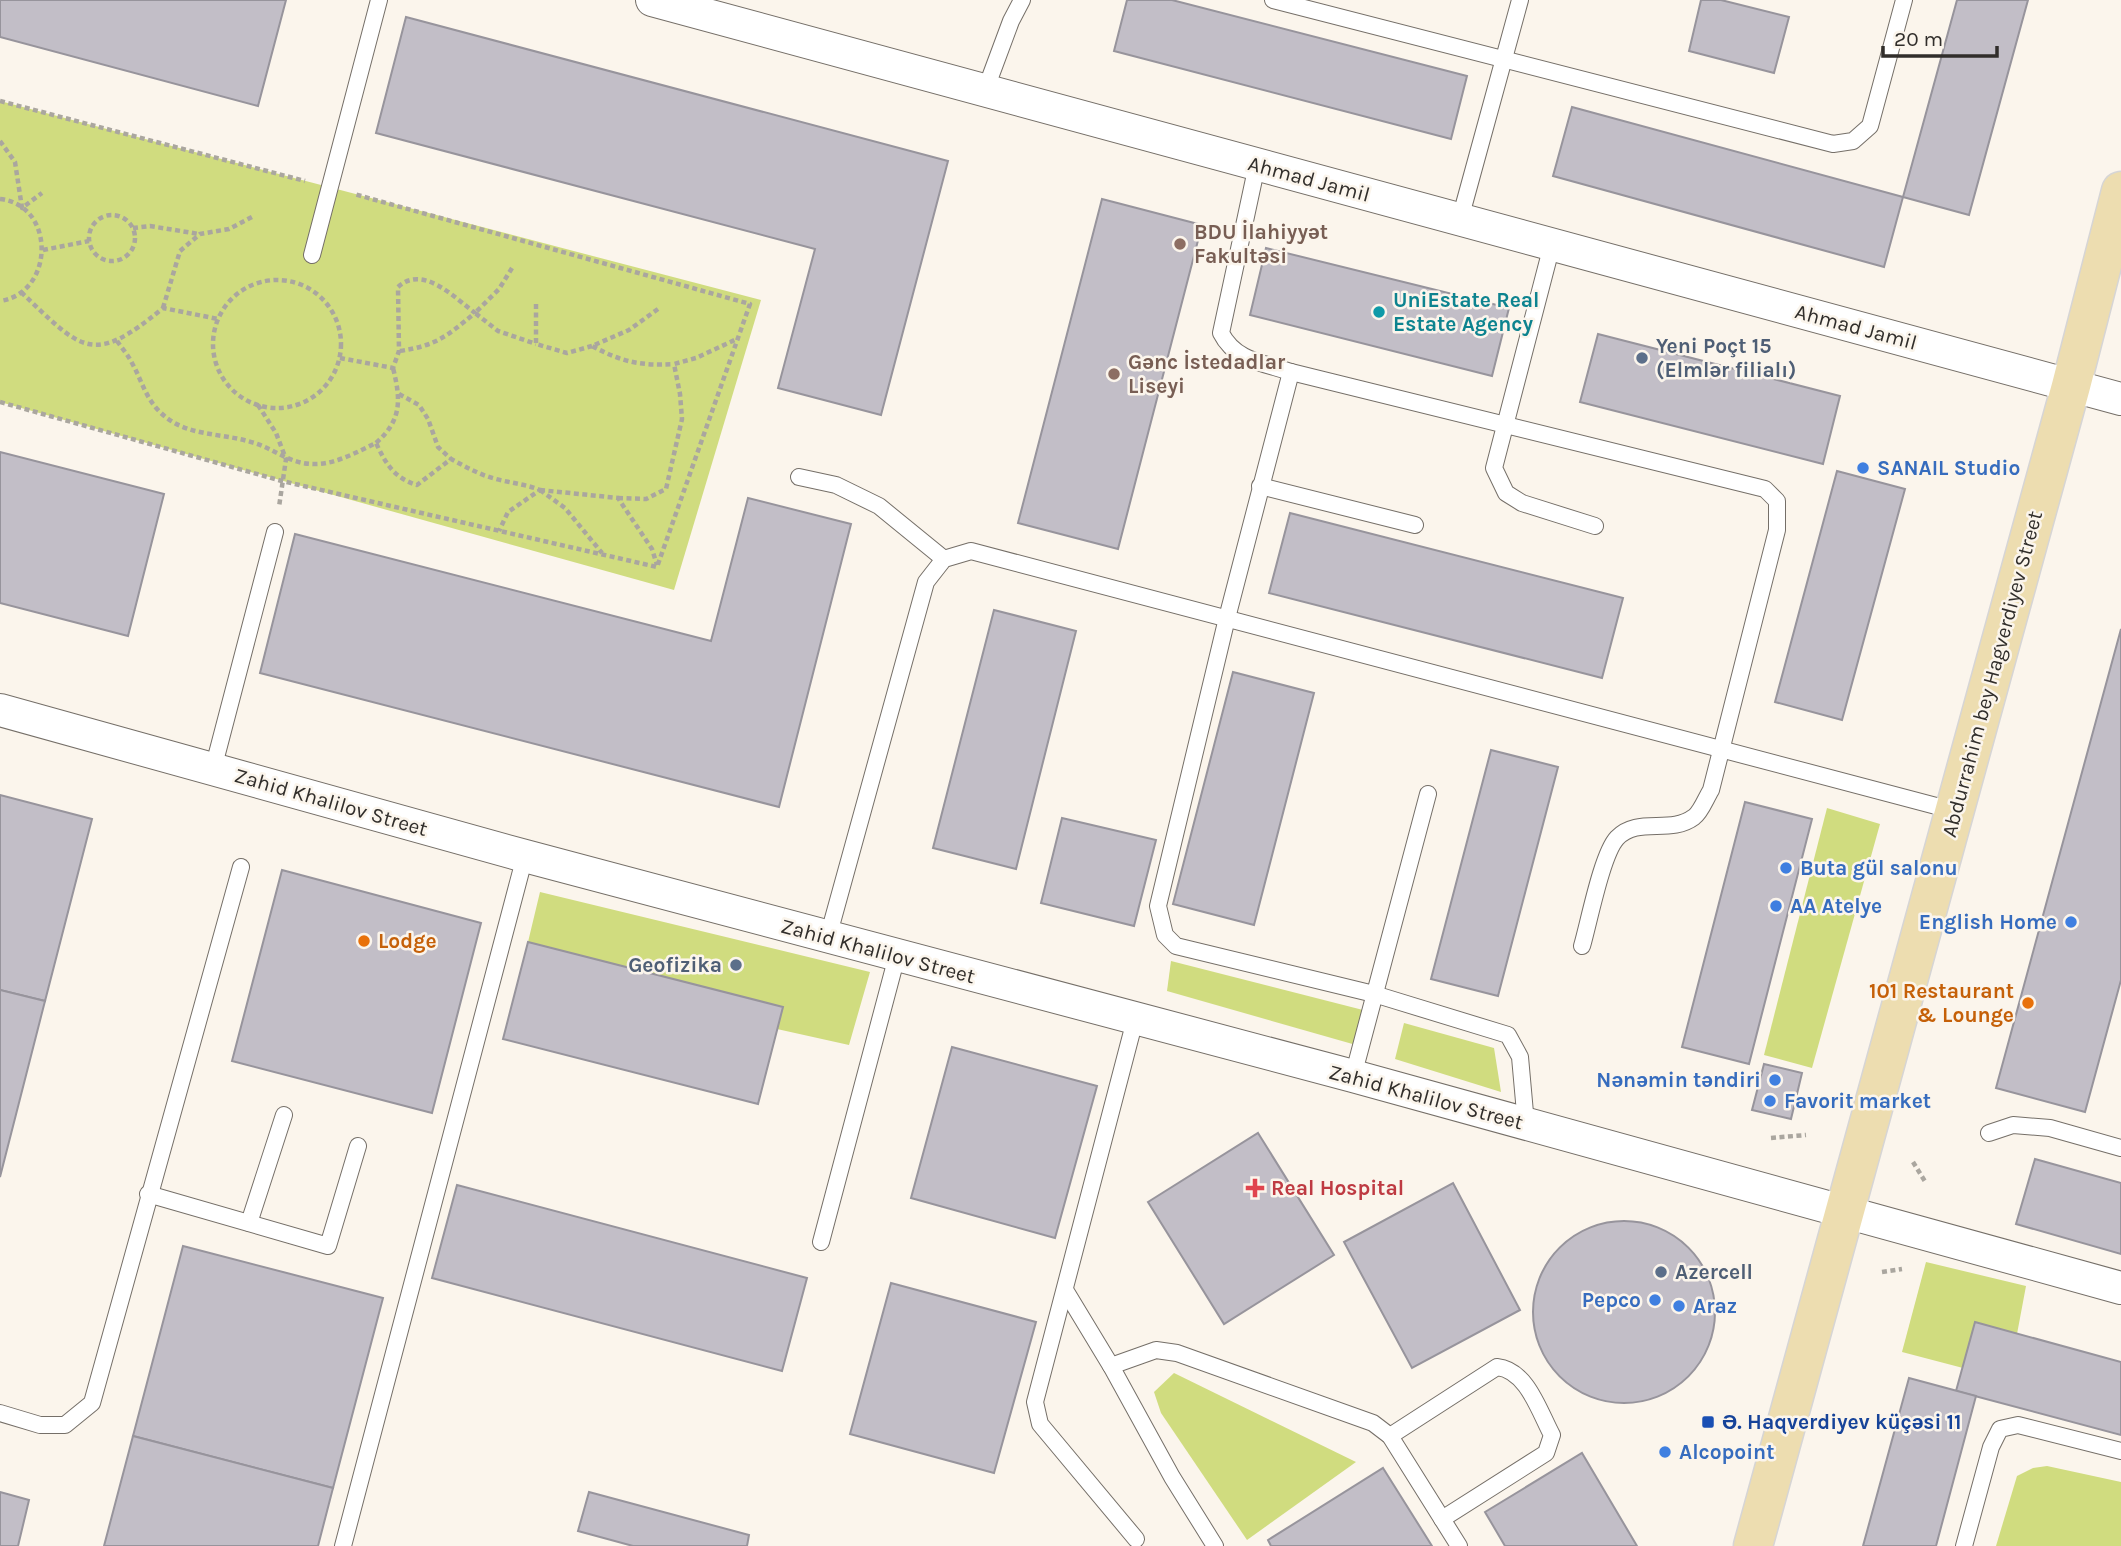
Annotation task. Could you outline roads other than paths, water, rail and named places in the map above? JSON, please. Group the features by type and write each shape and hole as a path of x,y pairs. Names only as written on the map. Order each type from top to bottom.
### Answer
{"main road":[{"name":"Abdurrahim bey Hagverdiyev Street","path":"1753,1546 2071,386 2121,191"}],"street":[{"name":"Ahmad Jamil","path":"652,0 713,8 985,91 2121,399"},
{"name":"Zahid Khalilov Street","path":"0,710 525,856 1353,1076 2121,1288"}],"lane":[{"path":"312,254 379,0"},
{"path":"985,91 1011,20 1022,0"},
{"path":"1273,0 1833,144 1853,141 1870,126 1905,0"},
{"path":"1460,219 1520,0"},
{"path":"1257,165 1221,332 1228,346 1239,355 1291,372 1765,489 1777,501 1777,530 1711,790 1695,817 1677,826 1631,827 1616,839 1607,857 1581,946"},
{"path":"1552,245 1494,468 1506,493 1522,503 1595,526"},
{"path":"1291,372 1227,618 1158,906 1166,935 1176,946 1374,994 1508,1035 1520,1057 1526,1124"},
{"path":"799,477 836,485 879,506 944,559"},
{"path":"1260,486 1415,525"},
{"path":"213,769 275,532"},
{"path":"828,937 926,582 944,559 971,551 1955,811"},
{"path":"1353,1076 1428,794"},
{"path":"343,1546 525,856"},
{"path":"0,1413 40,1425 65,1425 92,1403 241,867"},
{"path":"821,1242 897,956"},
{"path":"1135,1020 1035,1402 1040,1424 1136,1539"},
{"path":"249,1223 284,1115"},
{"path":"1989,1133 2013,1125 2050,1128 2121,1149"},
{"path":"148,1194 328,1246 358,1146"},
{"path":"1065,1290 1111,1366 1172,1477 1215,1546"},
{"path":"1111,1366 1156,1350 1177,1353 1373,1423 1390,1436 1459,1546"},
{"path":"1390,1436 1497,1367 1508,1368 1522,1379 1552,1435 1546,1453 1442,1519"},
{"path":"1964,1546 1990,1447 2000,1429 2018,1425 2121,1451"}],"place":[{"name":"BDU İlahiyyət Fakultəsi","path":"1180,244"},
{"name":"UniEstate Real Estate Agency","path":"1379,312"},
{"name":"Yeni Poçt 15 (Elmlər filialı)","path":"1642,358"},
{"name":"Gənc İstedadlar Liseyi","path":"1114,374"},
{"name":"SANAIL Studio","path":"1863,468"},
{"name":"Buta gül salonu","path":"1786,868"},
{"name":"AA Atelye","path":"1776,906"},
{"name":"English Home","path":"2071,922"},
{"name":"Lodge","path":"364,941"},
{"name":"Geofizika","path":"736,965"},
{"name":"101 Restaurant & Lounge","path":"2028,1003"},
{"name":"Nənəmin təndiri","path":"1775,1080"},
{"name":"Favorit market","path":"1770,1101"},
{"name":"Real Hospital","path":"1255,1188"},
{"name":"Azercell","path":"1661,1272"},
{"name":"Pepco","path":"1655,1300"},
{"name":"Araz","path":"1679,1306"},
{"name":"Ə. Haqverdiyev küçəsi 11","path":"1708,1422"},
{"name":"Alcopoint","path":"1665,1452"}]}
